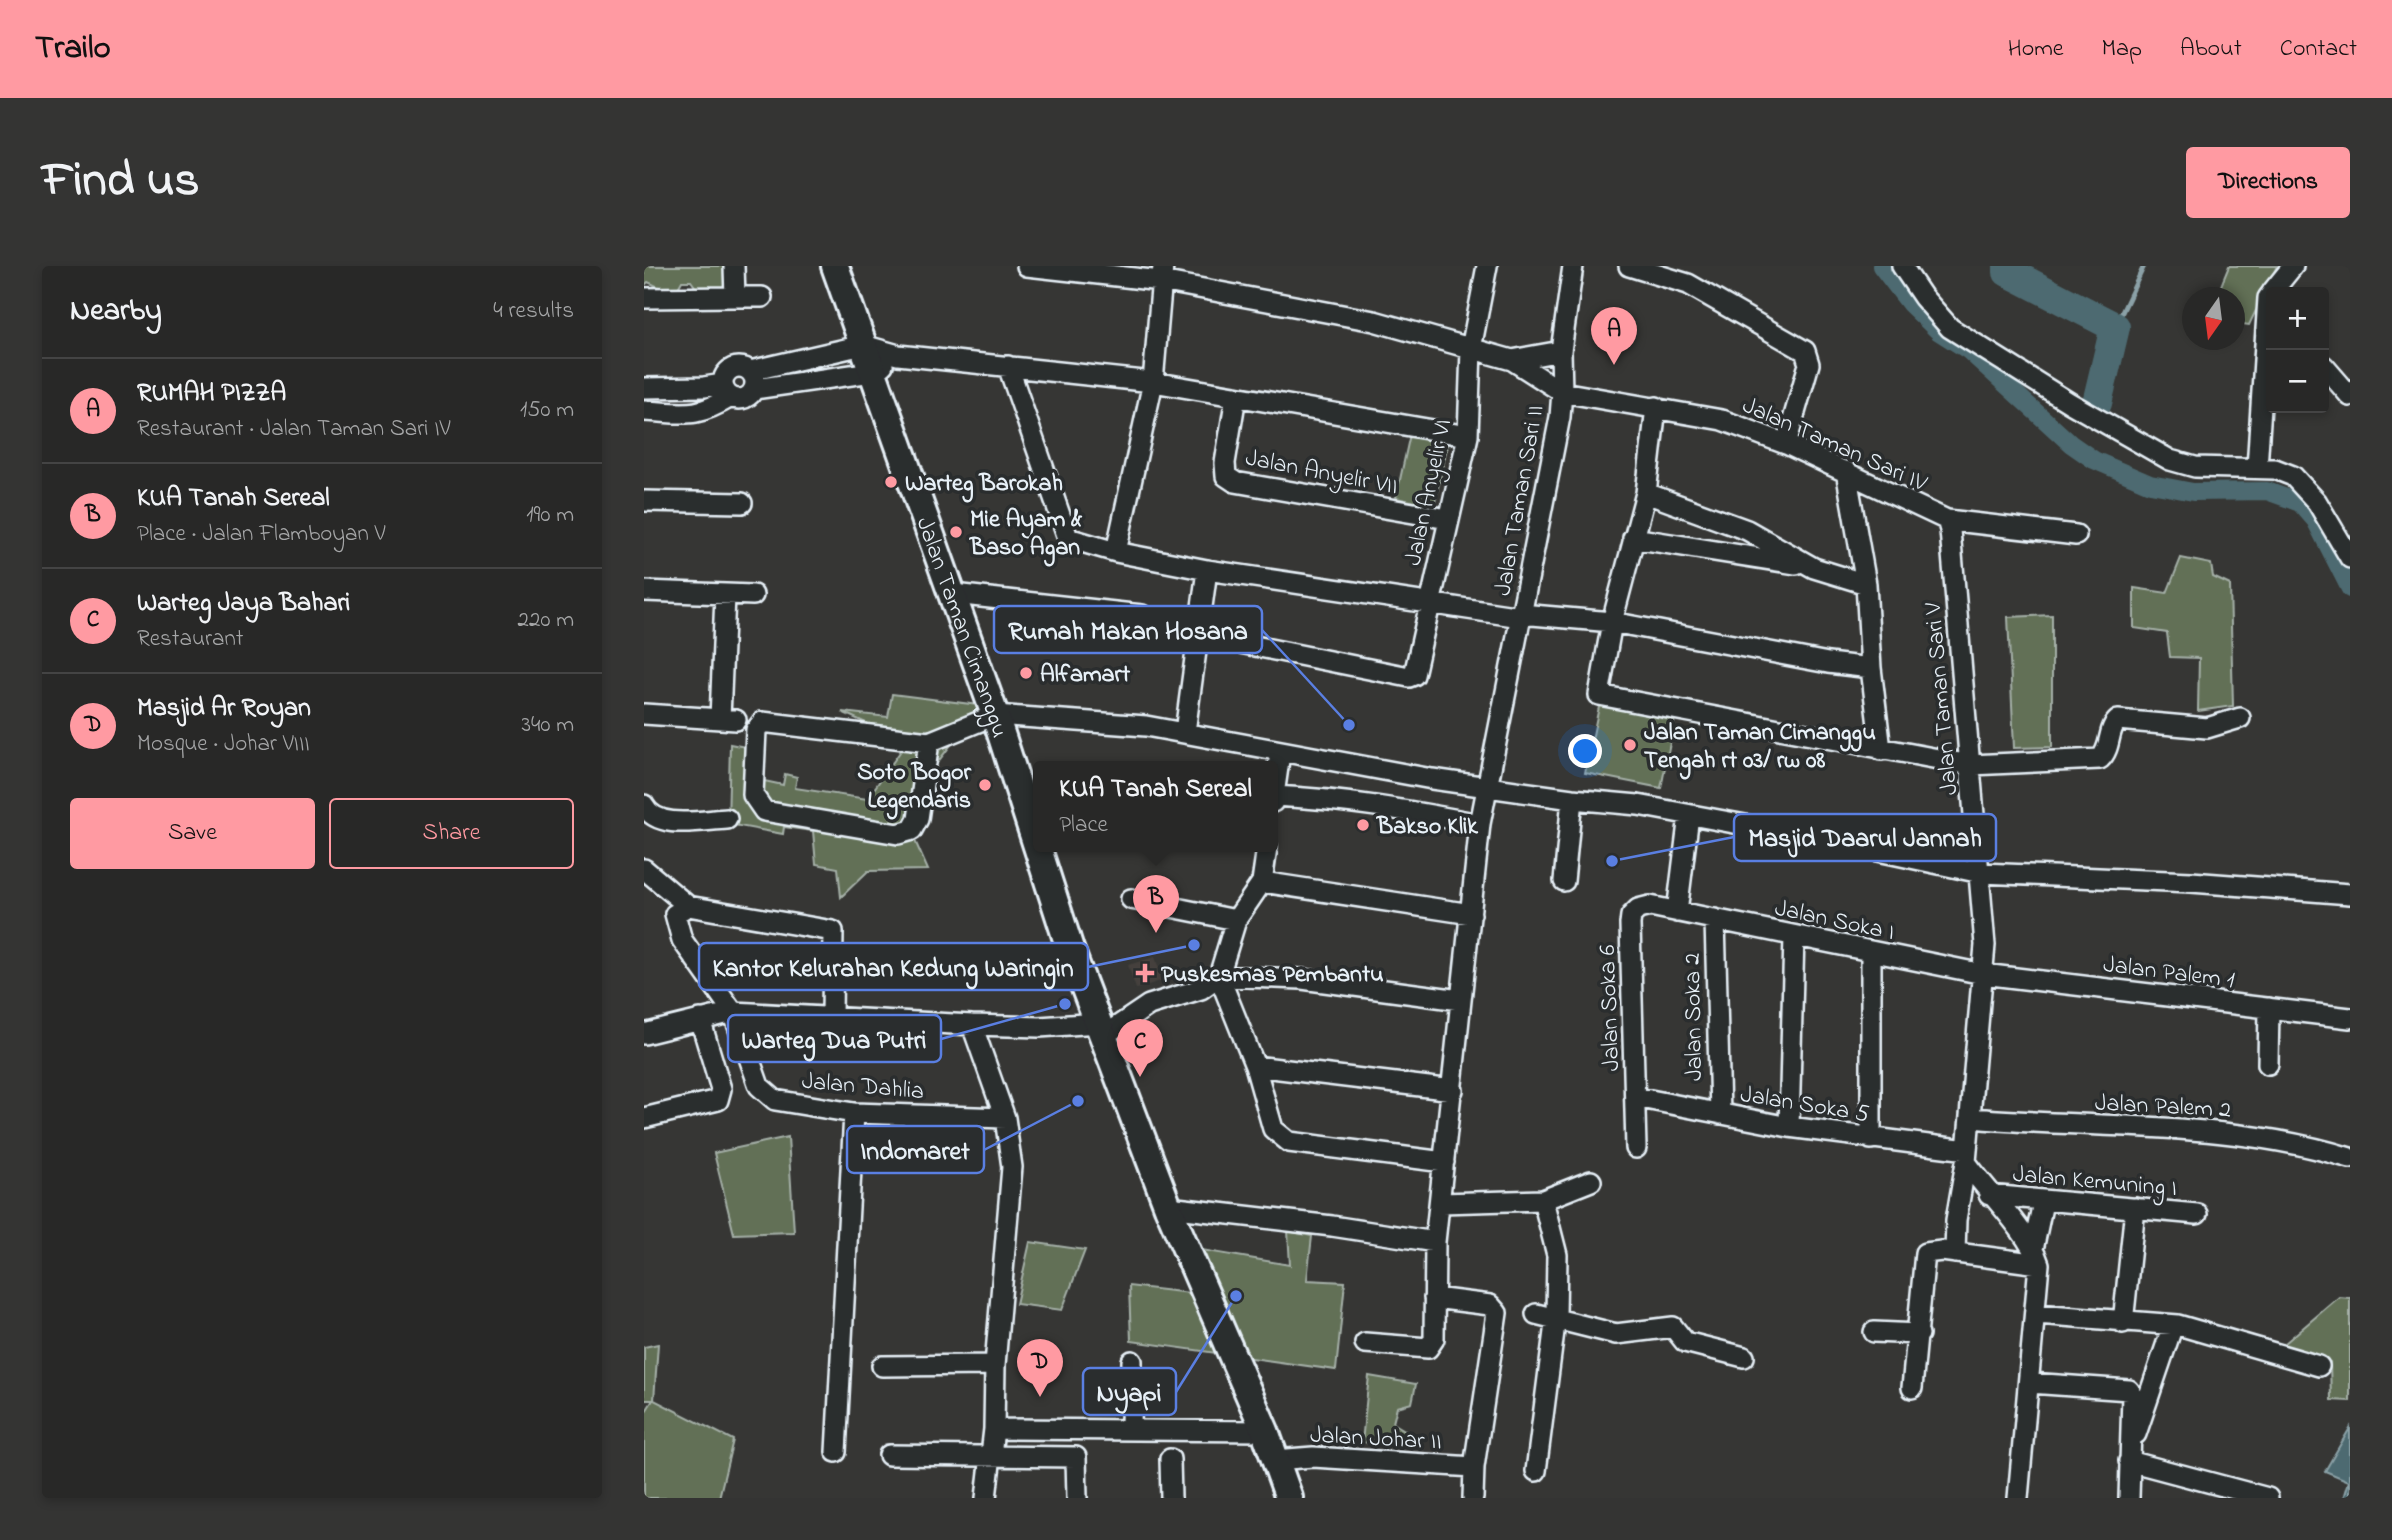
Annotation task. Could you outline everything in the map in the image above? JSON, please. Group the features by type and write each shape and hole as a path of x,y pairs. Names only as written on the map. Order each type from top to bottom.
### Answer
{"street":[{"path":"734,266 735,297"},
{"name":"Jalan Taman Cimanggu","path":"835,266 954,594 1033,834"},
{"path":"1027,266 1162,273 1374,321 1512,360 1570,394"},
{"name":"Jalan Anyelir VI","path":"1200,635 1409,677 1414,675 1468,436 1471,349 1487,266"},
{"name":"Jalan Taman Sari II","path":"1365,1343 1414,1349 1432,1346 1435,1242 1480,824 1560,416 1570,394 1560,351 1573,266"},
{"path":"1629,266 1688,284 1805,351 1809,364 1786,444"},
{"path":"1902,266 1923,297 1950,328 2159,454 2195,467 2284,471 2306,486 2350,558"},
{"path":"2277,287 2293,266"},
{"path":"1116,552 1153,382 1162,273"},
{"path":"644,298 762,297"},
{"path":"2257,468 2266,329"},
{"path":"644,388 704,387 727,390 742,399 752,380 863,345 898,355 1153,382 1468,436"},
{"path":"1512,360 1560,351"},
{"path":"752,380 872,372 898,355"},
{"path":"1008,366 1068,538 1116,552 1208,570 1521,617 1532,615 1612,622 1828,663 1871,668"},
{"path":"644,411 695,414 707,412 727,390 725,374 732,368 742,367 752,380"},
{"path":"2329,372 2350,397"},
{"name":"Jalan Taman Sari IV","path":"1570,394 1722,420 1786,444 1947,520 2076,535"},
{"name":"Jalan Anyelir VII","path":"1236,396 1225,463 1226,476 1236,482 1448,519"},
{"path":"1656,407 1646,493 1612,622 1599,695 1970,765 2100,759 2108,750 2114,724 2119,720 2207,728 2240,718"},
{"path":"1846,471 1866,584 1871,668 1881,750"},
{"path":"1646,493 1747,530 1814,568"},
{"path":"644,501 742,503"},
{"name":"Jalan Taman Sari V","path":"1947,520 1981,873 1983,974 1971,1118 1956,1220 1955,1253"},
{"path":"1633,538 1814,568 1866,584"},
{"path":"1185,732 1208,570"},
{"path":"644,591 753,596"},
{"path":"644,714 728,720 726,594"},
{"path":"954,594 1142,615"},
{"path":"929,742 918,819 912,831 898,834 785,817 764,811 752,795 756,730 762,722 929,742 995,715 1185,732 1280,753 1572,799 1637,805 1831,841 1981,873 2191,882 2350,894"},
{"path":"1278,768 1280,753"},
{"path":"1278,799 1373,804 1480,824"},
{"path":"1564,881 1572,799"},
{"path":"644,805 651,814 663,821 727,819"},
{"path":"1677,912 1689,815"},
{"name":"Jalan Taman Cimanggu","path":"1039,852 1070,949 1168,1207 1265,1431 1289,1498"},
{"path":"644,1034 733,1012 1101,1029 1149,1005 1201,989 1219,976 1236,920 1262,882 1266,852"},
{"path":"644,869 688,906 833,930 832,1018"},
{"path":"1262,882 1471,914"},
{"path":"1131,899 1236,920"},
{"name":"Jalan Dahlia","path":"688,906 675,914 682,940 733,1012 758,1086 775,1100 855,1113 1005,1118"},
{"name":"Jalan Soka 6","path":"1636,1148 1631,916 1638,909 1650,906 1677,912"},
{"name":"Jalan Soka I","path":"1677,912 1983,974"},
{"name":"Jalan Soka 2","path":"1715,919 1720,1114"},
{"path":"1789,1127 1794,936"},
{"path":"1871,952 1871,1139"},
{"name":"Jalan Palem 1","path":"1983,974 2350,1018"},
{"path":"1219,976 1302,979 1460,1000"},
{"path":"1219,976 1255,1066 1273,1129 1283,1140 1444,1162"},
{"path":"2268,1064 2269,1008"},
{"path":"644,1118 718,1100 721,1089 700,1019"},
{"path":"972,1025 1005,1118 1012,1167 995,1365 994,1429 986,1498"},
{"path":"1255,1066 1453,1090"},
{"name":"Jalan Soka 5","path":"1635,1097 1789,1127 1966,1156"},
{"path":"836,1452 855,1113"},
{"name":"Jalan Palem 2","path":"1971,1118 2239,1133 2306,1144 2350,1158"},
{"path":"1966,1156 1989,1195 2036,1255"},
{"path":"1441,1203 1543,1200 1591,1181"},
{"name":"Jalan Kemuning I","path":"1989,1195 2197,1214"},
{"path":"1536,1471 1556,1316 1557,1255 1543,1200"},
{"path":"2018,1498 2037,1314 2036,1255 2043,1202"},
{"path":"1168,1207 1332,1226 1435,1242"},
{"path":"2123,1323 2135,1208"},
{"path":"1913,1388 1925,1253 2036,1255"},
{"path":"1434,1298 1490,1306 1497,1313 1474,1466 1473,1498"},
{"path":"1536,1314 1556,1316 1616,1334 1673,1327 1685,1342 1744,1357"},
{"path":"2037,1314 2173,1325 2319,1366"},
{"path":"2130,1455 2173,1325"},
{"path":"1874,1332 1919,1334"},
{"path":"1132,1361 1132,1429"},
{"path":"882,1366 995,1365"},
{"path":"2030,1383 2129,1390 2132,1394 2129,1498"},
{"path":"994,1429 1265,1431"},
{"path":"889,1455 1076,1457 1077,1498"},
{"path":"2130,1455 2268,1498"},
{"name":"Jalan Johar II","path":"1275,1460 1313,1457 1474,1466"},
{"path":"1170,1459 1171,1498"}],"shaded area":[{"name":"Puskesmas Pembantu","path":"1155,957 1163,980 1136,989 1128,965"}],"green space":[{"path":"644,266 737,266 739,273 722,291 697,289 691,281 682,281 678,288 663,289 648,282 644,286"},
{"path":"2229,266 2277,266 2249,325 2245,324 2245,287 2220,287"},
{"path":"1410,434 1448,442 1434,506 1396,498"},
{"path":"2181,558 2211,564 2213,577 2230,585 2233,706 2198,711 2199,658 2170,657 2167,633 2134,628 2134,588 2167,593"},
{"path":"2052,615 2052,747 2014,748 2008,617"},
{"path":"892,694 986,706 993,730 957,737 921,784 912,834 928,870 868,871 841,897 838,868 816,864 813,831 784,827 783,834 728,824 730,744 761,750 755,779 783,785 785,774 797,777 795,788 867,799 907,742 842,712 888,717"},
{"name":"Jalan Taman Cimanggu Tengah rt 03/ rw 08","path":"1600,702 1675,718 1661,788 1585,773"},
{"path":"788,1137 794,1232 734,1234 714,1153"},
{"path":"1288,1231 1312,1236 1307,1280 1345,1282 1336,1370 1131,1341 1129,1286 1217,1296 1196,1249 1290,1265"},
{"path":"1030,1242 1085,1250 1062,1310 1016,1304"},
{"path":"2339,1297 2350,1298 2350,1401 2331,1400 2330,1362 2278,1349"},
{"path":"658,1344 654,1400 733,1440 719,1498 644,1498 644,1414 653,1400 644,1400 644,1347"},
{"path":"1369,1376 1416,1384 1412,1403 1397,1407 1393,1423 1406,1431 1401,1447 1362,1442"}],"water":[{"path":"2350,1428 2350,1498 2344,1498 2349,1481 2325,1471"}],"waterway":[{"path":"1881,266 1910,304 1939,332 1969,351 2071,444 2094,460 2150,484 2193,492 2267,491 2300,503 2315,520 2350,589"},
{"path":"2008,266 2008,272 2115,327 2097,403"},
{"path":"2115,327 2144,266"}],"place":[{"name":"RUMAH PIZZA","path":"1614,365"},
{"name":"Warteg Barokah","path":"891,482"},
{"name":"Mie Ayam & Baso Agan","path":"956,532"},
{"name":"Alfamart","path":"1026,673"},
{"name":"Rumah Makan Hosana","path":"1349,725"},
{"name":"Jalan Taman Cimanggu Tengah rt 03/ rw 08","path":"1630,745"},
{"name":"Soto Bogor Legendaris","path":"985,785"},
{"name":"Bakso Klik","path":"1363,825"},
{"name":"Masjid Daarul Jannah","path":"1612,861"},
{"name":"KUA Tanah Sereal","path":"1156,933"},
{"name":"Kantor Kelurahan Kedung Waringin","path":"1194,945"},
{"name":"Puskesmas Pembantu","path":"1145,973"},
{"name":"Warteg Dua Putri","path":"1065,1004"},
{"name":"Warteg Jaya Bahari","path":"1140,1077"},
{"name":"Indomaret","path":"1078,1101"},
{"name":"Nyapi","path":"1236,1296"},
{"name":"Masjid Ar Royan","path":"1040,1397"}]}
